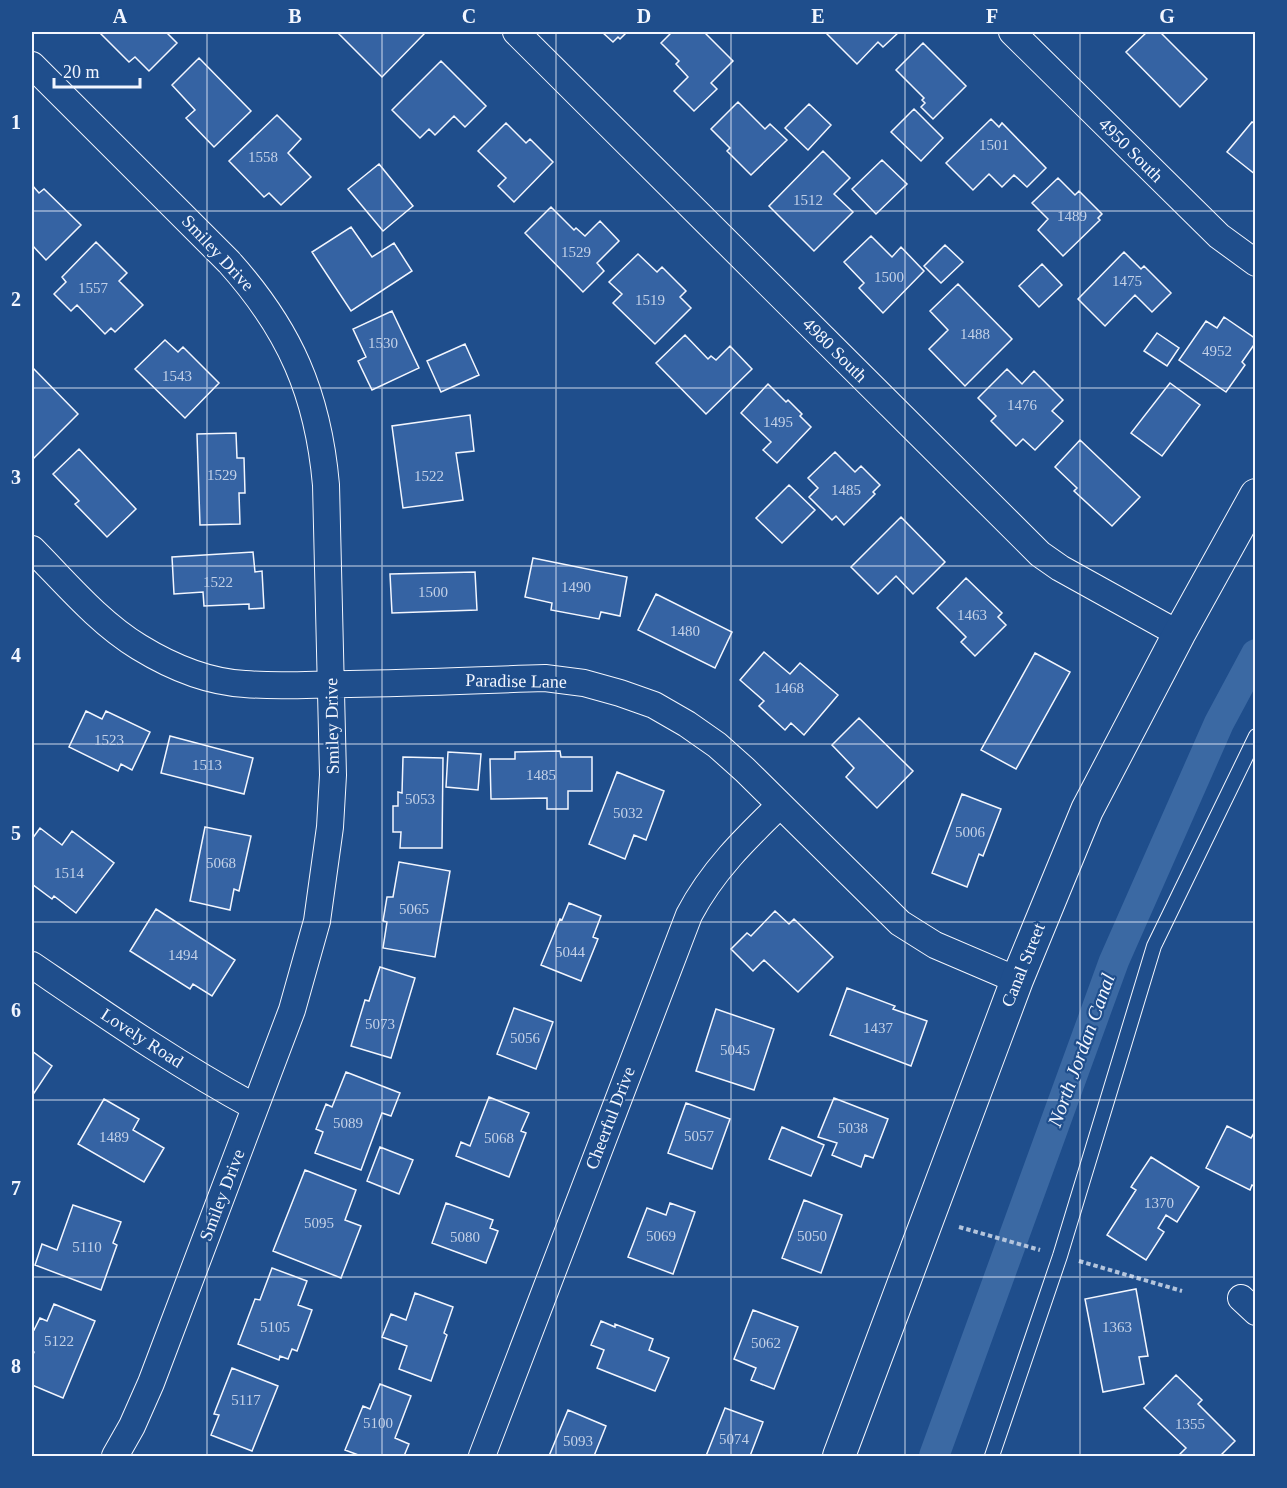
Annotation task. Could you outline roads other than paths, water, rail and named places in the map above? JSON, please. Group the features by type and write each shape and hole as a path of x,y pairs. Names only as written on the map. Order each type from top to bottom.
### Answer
{"street":[{"name":"4980 South","path":"516,32 1040,554 1060,568 1179,634"},
{"name":"4950 South","path":"1012,32 1212,230 1234,249 1256,263"},
{"name":"Smiley Drive","path":"32,65 229,261 271,313 288,343 312,403 323,448 326,485 333,775 330,827 317,921 292,1010 151,1383 132,1426 114,1456"},
{"name":"Canal Street","path":"839,1456 1017,980 1087,810 1179,634 1256,495"},
{"name":"Paradise Lane","path":"32,549 115,630 160,660 185,670 243,684 545,678 584,683 654,705 717,745 900,923 935,945 1017,980"},
{"name":"Cheerful Drive","path":"482,1456 688,915 712,876 780,805"},
{"name":"Lovely Road","path":"32,965 159,1050 221,1089 255,1107"}],"lane":[{"path":"992,1456 1060,1256 1154,946 1256,736"}],"waterway":[{"name":"North Jordan Canal","path":"934,1456 1114,961 1219,723 1256,654"}]}
